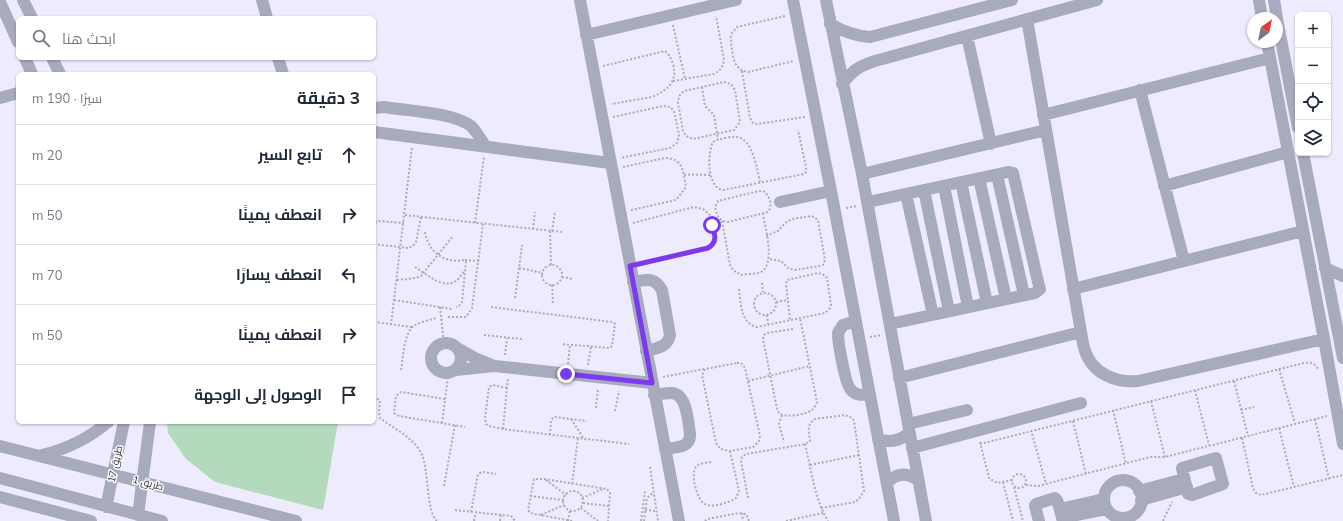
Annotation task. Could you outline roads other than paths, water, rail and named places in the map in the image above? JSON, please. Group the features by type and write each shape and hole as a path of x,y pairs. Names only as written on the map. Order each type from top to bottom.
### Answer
{"street":[{"path":"23,0 31,16"},
{"path":"262,0 266,16"},
{"path":"580,0 679,521"},
{"path":"586,36 736,0"},
{"path":"794,0 894,521"},
{"path":"826,0 842,84 868,203 926,521"},
{"path":"830,24 842,31 856,36 870,37 1012,0"},
{"path":"842,84 851,73 862,65 1097,0"},
{"path":"1259,0 1261,12"},
{"path":"1274,0 1276,12"},
{"path":"0,2 16,38"},
{"path":"1027,19 1081,332 1085,351 1095,367 1102,374 1110,378 1129,382 1324,339"},
{"path":"967,36 991,144"},
{"path":"1268,48 1339,410 1343,444"},
{"path":"1283,48 1296,120"},
{"path":"1043,115 1270,58"},
{"path":"26,60 31,72"},
{"path":"53,60 59,72"},
{"path":"278,60 282,72"},
{"path":"1140,90 1184,261"},
{"path":"0,98 16,94"},
{"path":"376,108 384,107 450,116 461,120 471,127 485,146"},
{"path":"862,174 1046,130"},
{"path":"376,132 610,164"},
{"path":"1164,186 1288,152"},
{"path":"1304,156 1343,358"},
{"path":"868,203 1011,172 1015,175 1040,289 1035,293 1024,296 933,315 891,329"},
{"path":"997,175 1024,296"},
{"path":"979,178 1006,299"},
{"path":"961,182 987,303"},
{"path":"944,186 968,307"},
{"path":"924,190 949,311"},
{"path":"780,202 831,191"},
{"path":"906,194 933,315"},
{"path":"1073,289 1303,231"},
{"path":"1325,268 1343,276"},
{"path":"633,282 650,279 655,281 662,290 670,335 669,340 663,347 646,351"},
{"path":"1336,322 1343,310"},
{"path":"856,321 843,325 838,332 847,384 853,392 862,395 870,394"},
{"path":"900,378 1081,332"},
{"path":"503,366 442,372 437,370 434,366 432,354 439,346 449,344 475,358 503,366 621,380 653,386 672,393 681,398 684,402 690,438 688,443 684,446 665,449"},
{"path":"452,372 459,365 461,359 457,348"},
{"path":"912,448 977,432 1081,403"},
{"path":"878,439 892,441 904,437 909,428 967,410"},
{"path":"38,456 59,451 80,442 106,424"},
{"name":"طريق 17","path":"106,507 124,424"},
{"path":"138,515 150,424"},
{"name":"طريق 1","path":"0,446 296,521"},
{"path":"887,483 898,475 906,474 913,476 919,481"},
{"path":"0,478 162,521"},
{"path":"1127,481 1132,483 1140,495 1141,505 1134,514 1125,520 1114,516 1105,504 1105,493 1108,488 1116,482 1127,481"},
{"path":"1140,495 1183,485"},
{"path":"0,497 91,521"},
{"path":"1039,521 1035,506 1037,503 1055,498 1057,500 1061,516 1105,504"},
{"path":"886,521 891,503"}]}
